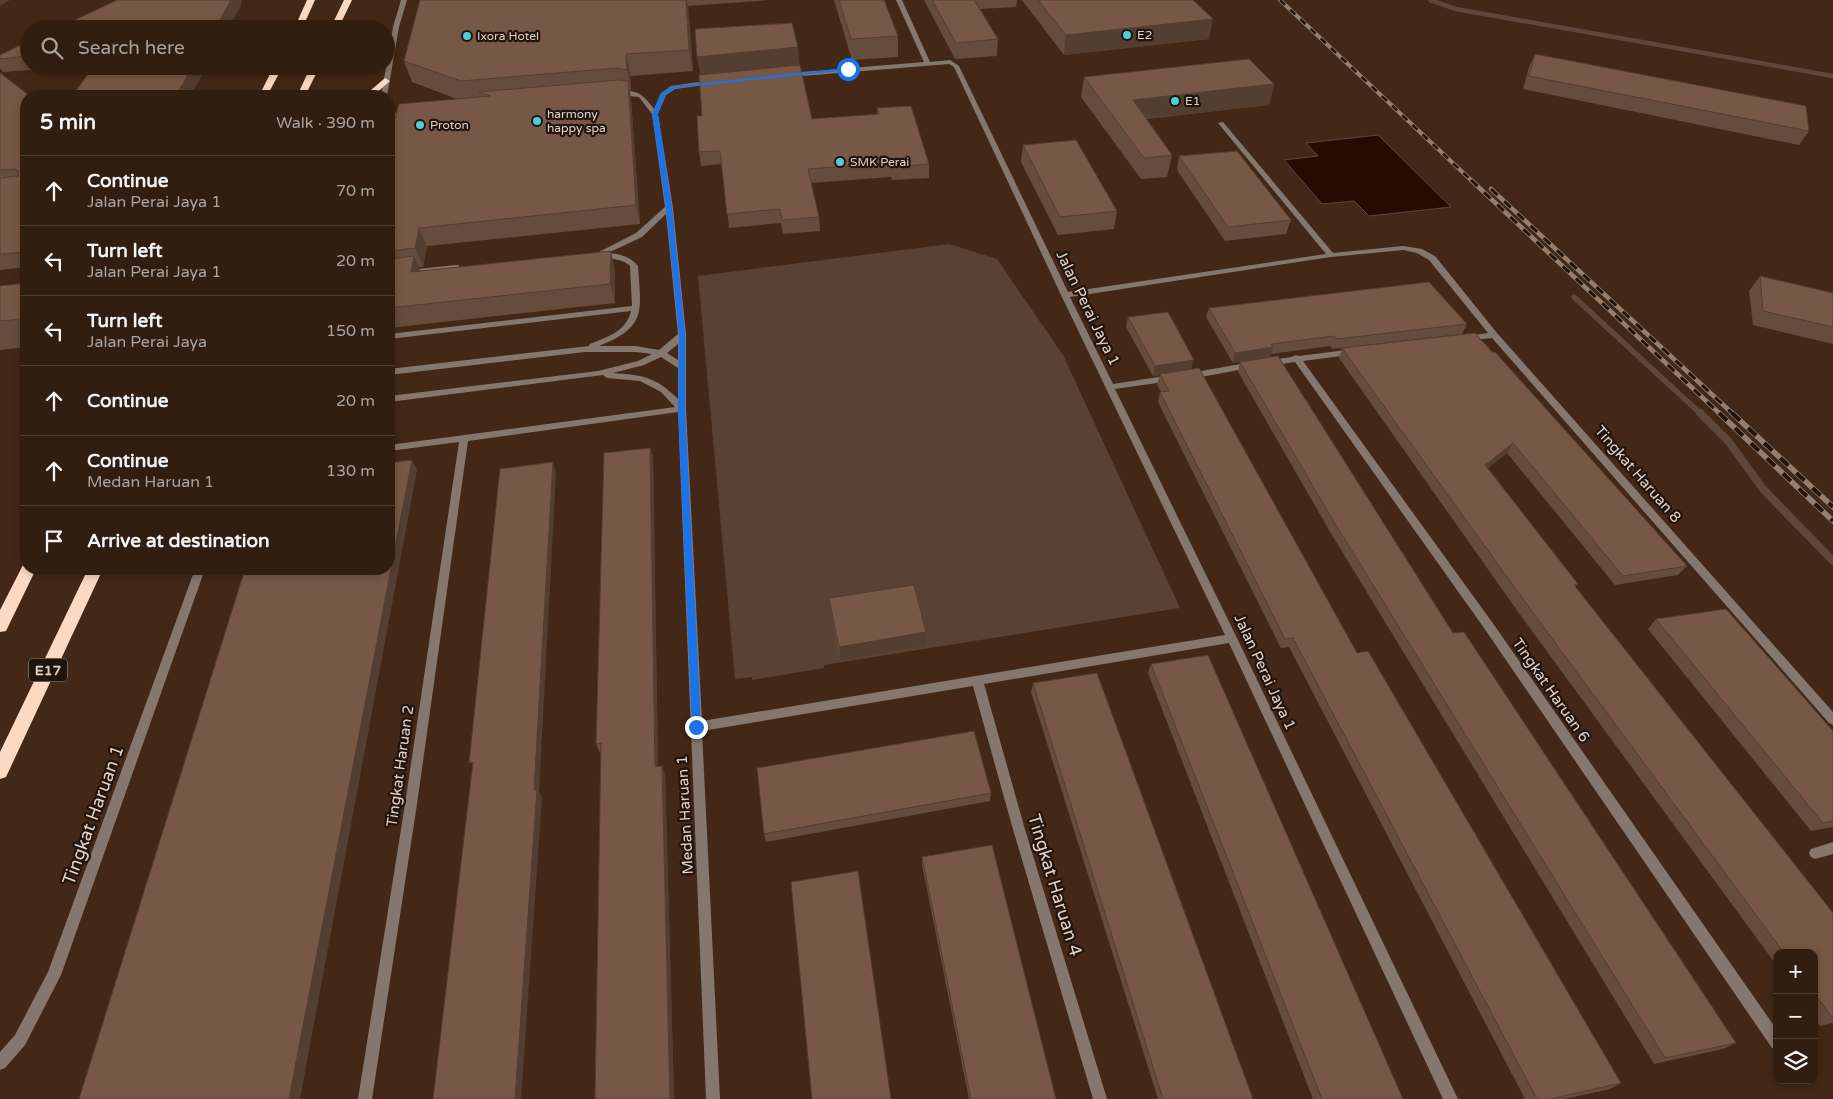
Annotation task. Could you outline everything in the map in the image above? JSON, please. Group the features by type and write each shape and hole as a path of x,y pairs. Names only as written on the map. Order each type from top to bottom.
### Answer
{"highway":[{"path":"300,20 306,0"},
{"path":"302,20 312,0"},
{"path":"338,20 348,0"},
{"path":"267,90 274,75"},
{"path":"305,90 312,75"},
{"path":"375,90 385,81"},
{"path":"0,626 25,575"},
{"name":"E17","path":"0,771 92,575"}],"street":[{"path":"395,32 404,0"},
{"path":"899,0 928,64"},
{"name":"Jalan Perai Jaya 1","path":"781,76 950,62 956,66 1232,638 1451,1099"},
{"path":"384,90 386,75"},
{"path":"655,114 663,94 673,87 723,81"},
{"path":"612,94 634,94 641,96 655,114"},
{"path":"395,115 416,111"},
{"name":"Medan Haruan 1","path":"655,114 669,208 682,334 682,409 713,1099"},
{"path":"1221,123 1331,255"},
{"path":"589,255 618,247 639,235 669,208"},
{"name":"Tingkat Haruan 8","path":"1331,255 1403,248 1419,251 1432,258 1494,336 1833,720"},
{"path":"585,349 617,338 628,330 634,321 634,266 623,257 598,254"},
{"path":"1065,295 1331,255"},
{"path":"395,273 461,267"},
{"path":"395,335 635,308"},
{"path":"395,398 598,374 641,363 674,344 682,334"},
{"path":"1455,340 1494,336"},
{"path":"395,371 585,349 635,349 661,353 682,368"},
{"path":"1110,387 1296,358 1363,351"},
{"name":"Tingkat Haruan 6","path":"1296,358 1488,625 1774,1039"},
{"path":"598,374 642,378 664,390 682,409"},
{"path":"395,447 682,409"},
{"name":"Tingkat Haruan 2","path":"365,1099 411,804 464,438"},
{"name":"Tingkat Haruan 1","path":"0,1063 20,1040 54,975 198,575"},
{"path":"696,727 1232,638"},
{"name":"Tingkat Haruan 4","path":"977,680 1018,826 1100,1099"},
{"path":"1815,853 1833,848"}],"shaded area":[{"path":"1378,135 1451,207 1369,216 1354,201 1322,204 1284,160 1318,156 1306,143"},
{"path":"949,244 997,259 1063,355 1180,608 824,665 824,668 752,680 752,677 735,679 698,276"}],"building":[{"path":"117,0 231,0 220,20 75,20"},
{"path":"420,0 686,0 689,50 626,54 627,70 617,68 461,81 404,61"},
{"path":"839,0 884,0 898,36 851,39"},
{"path":"932,0 974,0 998,39 956,43"},
{"path":"1038,0 1193,0 1213,19 1066,35"},
{"path":"792,23 798,47 697,57 695,29"},
{"path":"20,45 20,57 0,59 0,55"},
{"path":"1535,54 1806,106 1809,131 1529,76"},
{"path":"1249,59 1274,84 1133,100 1172,155 1144,158 1084,77"},
{"path":"800,65 812,119 879,114 877,108 911,106 929,164 892,167 891,163 808,169 819,217 782,220 780,209 727,214 720,151 699,152 697,116 702,116 699,75"},
{"path":"0,73 22,90 20,90 20,252 0,254 0,178 18,176 18,171 16,169 0,170"},
{"path":"87,75 188,75 179,90 76,90"},
{"path":"618,80 628,81 636,205 419,228 415,248 395,250 395,118 399,104 490,96 479,92"},
{"path":"1076,140 1117,211 1060,217 1023,145"},
{"path":"1237,151 1291,220 1228,227 1179,156"},
{"path":"611,251 610,284 395,307 395,258 414,256 411,272"},
{"path":"1760,276 1833,293 1833,327 1763,311"},
{"path":"1429,282 1467,324 1336,339 1334,336 1271,344 1273,347 1235,353 1209,308"},
{"path":"20,284 20,319 0,321 0,286"},
{"path":"1168,312 1194,360 1155,366 1128,317"},
{"path":"1475,333 1492,352 1495,352 1687,566 1623,576 1513,443 1485,465 1578,584 1574,585 1833,913 1833,1018 1818,998 1818,949 1781,949 1523,599 1342,348"},
{"path":"1278,356 1453,633 1464,632 1736,1043 1665,1058 1333,520 1240,362"},
{"path":"1199,368 1357,653 1368,651 1621,1083 1550,1099 1537,1099 1293,638 1285,639 1160,392 1169,391 1160,374"},
{"path":"650,448 655,767 662,766 670,1099 595,1099 601,743 596,744 604,453"},
{"path":"412,460 395,548 395,462"},
{"path":"553,462 534,790 537,789 515,1099 433,1099 473,762 469,763 500,469"},
{"path":"243,575 390,575 289,1099 79,1099"},
{"path":"914,585 926,632 839,647 829,598"},
{"path":"1726,609 1833,731 1833,821 1823,823 1656,619"},
{"path":"1208,655 1403,1099 1322,1099 1151,664"},
{"path":"1097,673 1253,1099 1163,1099 1033,683"},
{"path":"974,731 991,793 764,834 757,768"},
{"path":"992,845 1056,1099 971,1099 922,857"},
{"path":"858,871 891,1099 812,1099 791,882"}],"waterway":[{"path":"1430,0 1456,9 1833,76"},
{"path":"1574,297 1701,414"},
{"path":"1701,414 1729,442 1763,489 1833,561"}],"railway":[{"path":"1280,0 1473,182"},
{"path":"1471,180 1720,414"},
{"path":"1491,189 1733,414"},
{"path":"1719,413 1833,521"},
{"path":"1732,413 1833,507"}],"place":[{"name":"E2","path":"1127,35"},
{"name":"Ixora Hotel","path":"467,36"},
{"name":"E1","path":"1175,101"},
{"name":"harmony happy spa","path":"537,121"},
{"name":"Proton","path":"420,125"},
{"name":"SMK Perai","path":"840,162"}],"route":[{"path":"696,727 682,409 682,334 669,208 655,114 663,94 673,87 848,69"}]}
